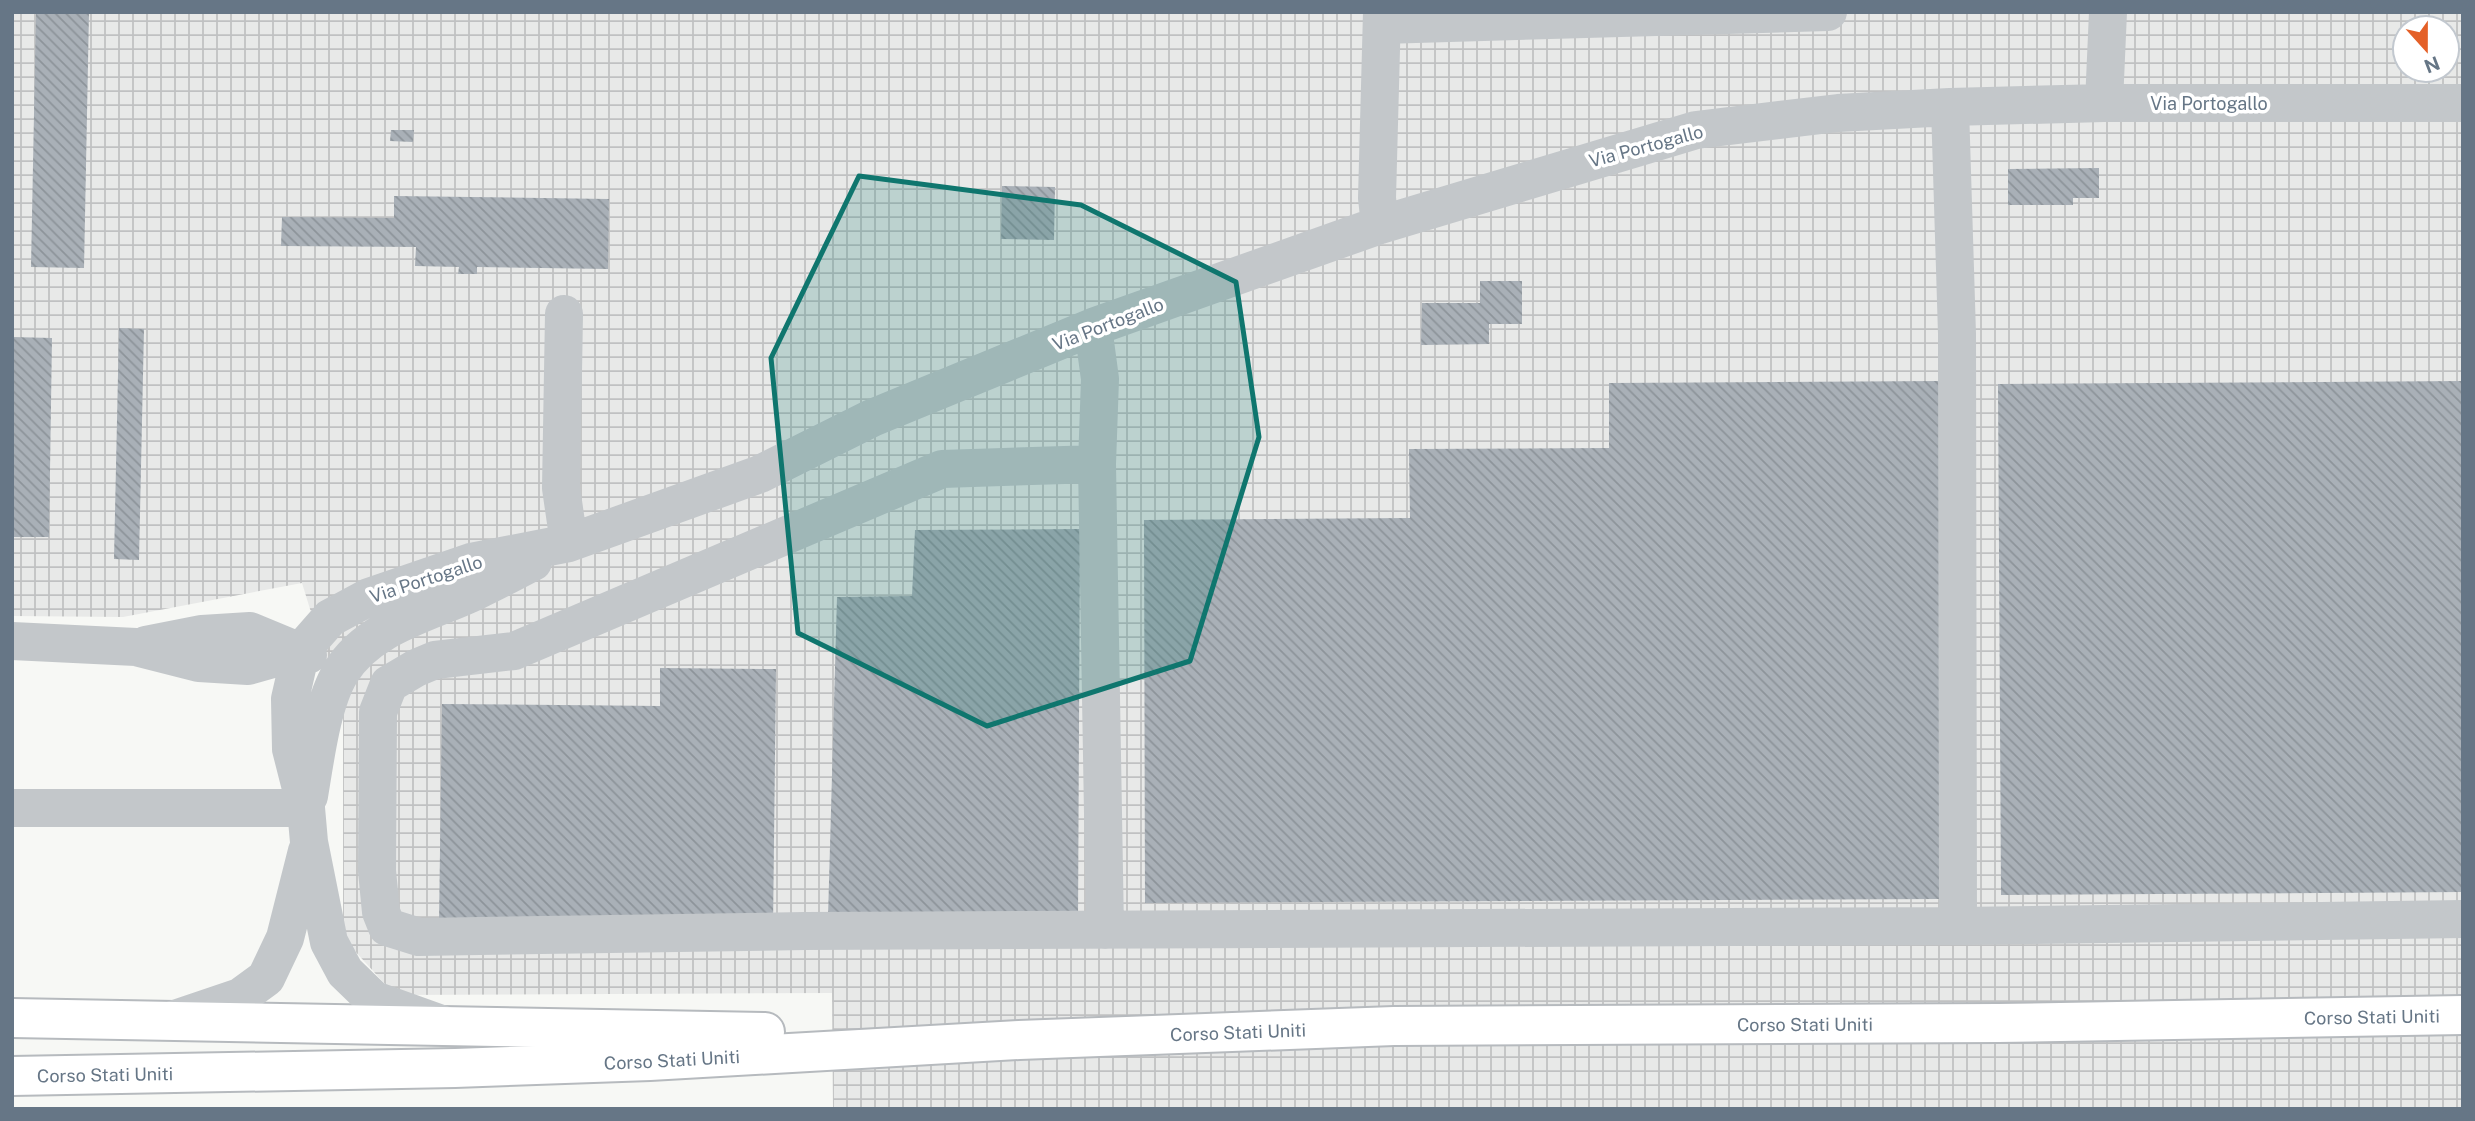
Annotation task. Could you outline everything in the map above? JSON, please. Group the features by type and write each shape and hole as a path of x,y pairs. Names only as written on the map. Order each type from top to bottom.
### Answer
{"main road":[{"name":"Corso Stati Uniti","path":"12,1076 455,1068 622,1062 1018,1040 1394,1027 1984,1023 2463,1014"},
{"path":"12,1018 643,1028 1018,1040"}],"street":[{"path":"1380,225 1377,198 1382,19 1828,12"},
{"path":"2104,103 2108,12"},
{"name":"Via Portogallo","path":"340,673 362,647 398,625 476,592 569,543 760,474 872,418 1093,327 1380,225 1696,130 1838,113 1950,107 2104,103 2463,103"},
{"path":"1950,107 1957,334 1958,926"},
{"path":"564,314 561,488 569,543"},
{"path":"1093,327 1100,379 1097,464 1105,930"},
{"path":"1097,464 942,469 514,651 435,660 415,667 389,684 378,712 377,871 381,912 387,927 419,937 818,930 1958,926 2463,919"},
{"name":"Via Portogallo","path":"301,651 330,618 369,597 471,562 569,543"},
{"path":"12,641 135,647 199,663 248,666 301,651 340,673 329,701 285,937 266,978 240,998 172,1020"},
{"path":"301,651 290,699 291,749 329,942 345,972 374,1000 446,1026"},
{"path":"12,808 308,825"}],"highlighted area":[{"path":"859,176 1081,205 1236,282 1259,437 1190,661 987,726 798,633 771,358"}],"shaded area":[{"path":"12,12 2463,12 2463,1109 833,1109 832,993 395,995 343,938 343,716 302,583 123,617 12,616"}],"building":[{"path":"36,12 89,12 84,268 31,267"},
{"path":"391,130 414,130 413,142 390,141"},
{"path":"2099,168 2099,198 2073,198 2073,205 2008,205 2008,169"},
{"path":"1002,186 1055,187 1054,240 1001,239"},
{"path":"394,196 609,199 608,269 477,267 477,274 458,274 459,267 415,266 416,247 281,246 282,217 394,218"},
{"path":"1480,281 1522,281 1522,324 1489,324 1489,344 1421,345 1422,303 1480,303"},
{"path":"119,328 144,329 139,560 114,559"},
{"path":"12,337 52,338 49,537 12,537"},
{"path":"1939,381 1941,899 1145,903 1144,520 1410,518 1409,449 1609,448 1609,383"},
{"path":"2463,381 2463,892 2001,895 1998,384"},
{"path":"1080,529 1078,921 828,917 837,597 912,596 915,530"},
{"path":"660,668 776,669 773,928 439,924 442,704 660,706"}]}
